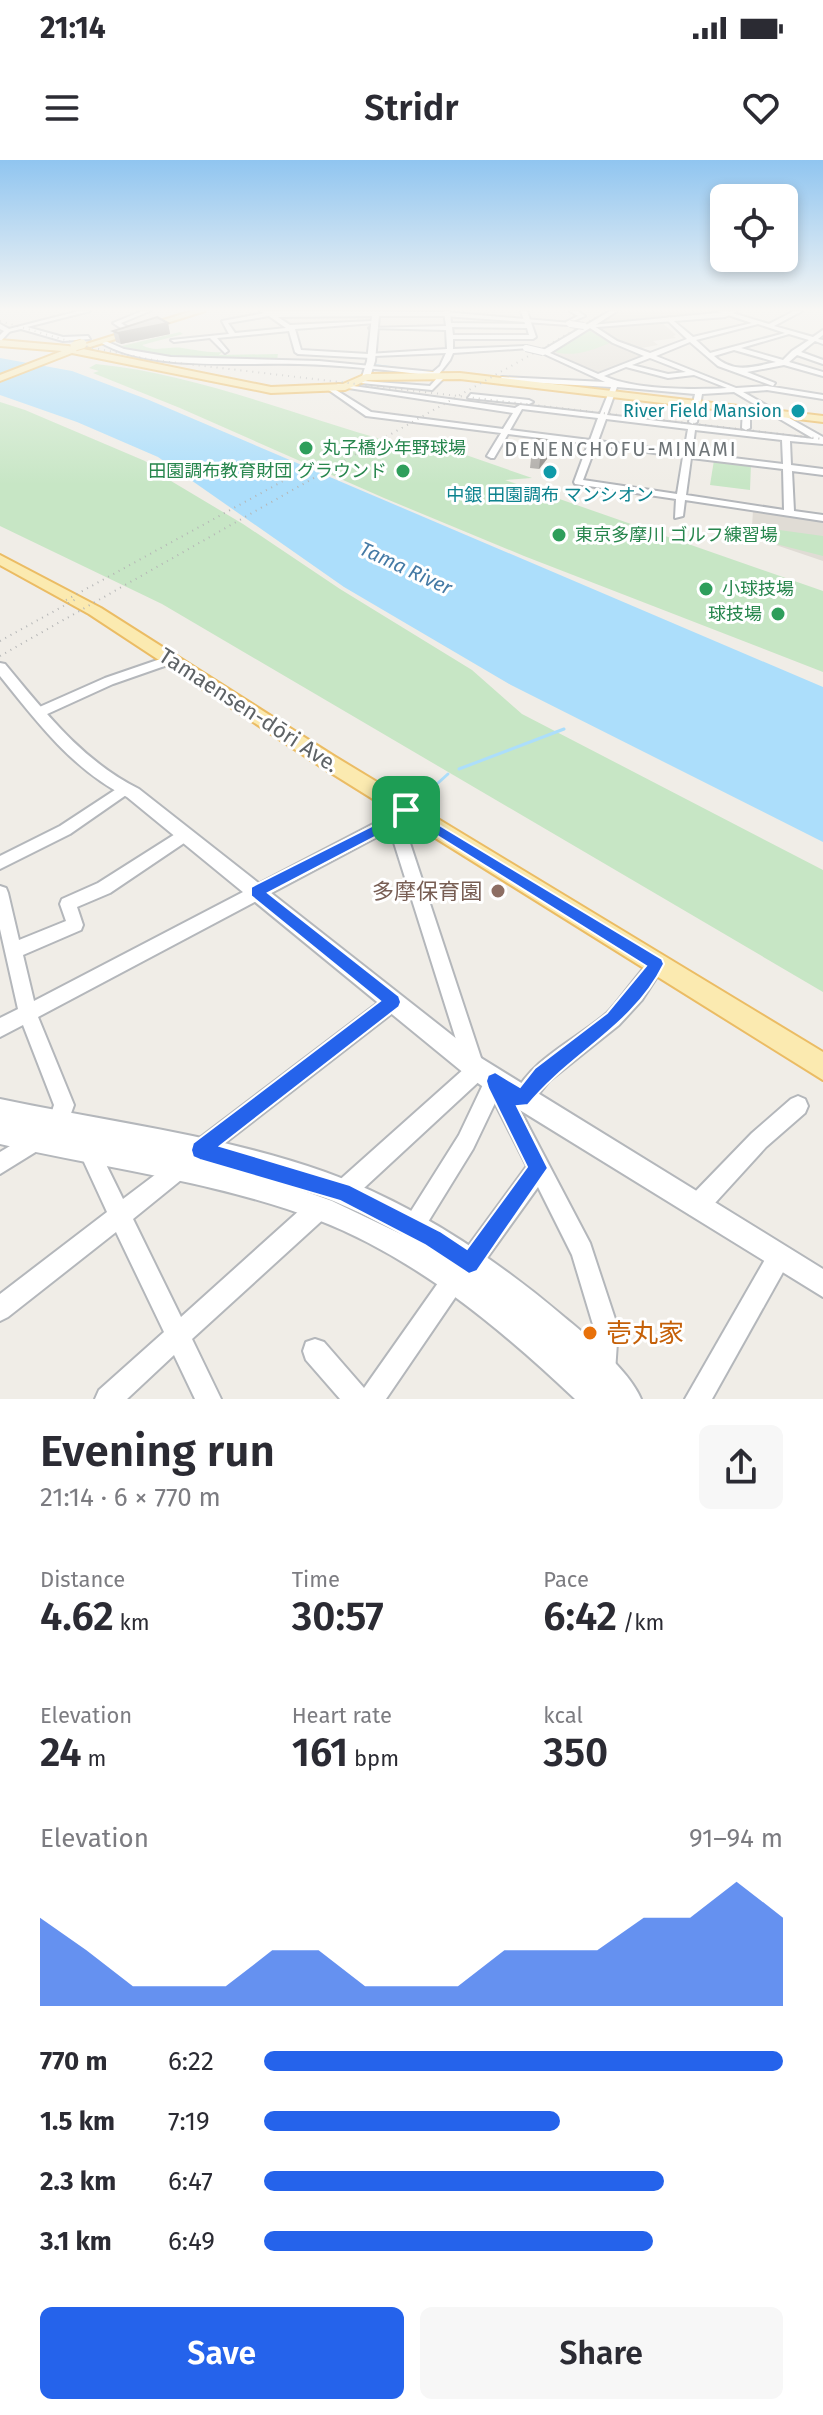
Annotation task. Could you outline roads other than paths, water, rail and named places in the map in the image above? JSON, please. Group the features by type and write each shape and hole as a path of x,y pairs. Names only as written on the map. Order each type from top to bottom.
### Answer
{"main road":[{"path":"0,377 20,369"},
{"path":"174,369 271,390 437,375 698,398 746,410 778,413 787,400 823,419"},
{"name":"Tamaensen-dōri Ave.","path":"0,559 73,597 172,659 400,815 656,964 823,1067"}],"street":[{"path":"362,380 367,369"},
{"path":"413,369 437,375 443,369"},
{"path":"583,369 614,382 579,483 823,518"},
{"path":"599,376 615,369"},
{"path":"639,369 668,376 700,373"},
{"path":"688,369 735,389 822,439"},
{"path":"730,369 787,400 823,397"},
{"path":"738,372 754,369"},
{"path":"498,379 613,389"},
{"path":"524,402 535,384"},
{"path":"326,386 369,414 823,472"},
{"path":"338,386 518,411"},
{"path":"787,400 817,386"},
{"path":"678,516 698,398 735,389 787,400 823,403"},
{"path":"471,396 604,414"},
{"path":"491,456 520,407 692,424 786,438 822,439"},
{"path":"746,410 746,428"},
{"path":"692,424 822,439"},
{"path":"786,438 789,513"},
{"path":"40,712 109,681 172,659"},
{"path":"5,679 40,712 80,761 97,775 124,789 185,835 482,1072 823,1284"},
{"path":"0,863 65,830 124,789"},
{"path":"0,1028 400,815 482,1072 538,1168 586,1264 606,1328 603,1372 596,1399 412,1227 343,1192 200,1150 0,1110"},
{"path":"15,950 75,925 68,904 104,888 185,835"},
{"path":"0,893 28,1015 64,1105 58,1123"},
{"path":"522,1099 542,1074 613,1019 636,994 656,964"},
{"path":"200,1150 393,1002"},
{"path":"343,1192 482,1072"},
{"path":"412,1227 466,1142 482,1072"},
{"path":"697,1206 759,1140 798,1106"},
{"path":"0,1132 248,1185 319,1208 461,1272 559,1332 627,1399"},
{"path":"0,1164 35,1141"},
{"path":"88,1149 208,1399"},
{"path":"371,1399 538,1168"},
{"path":"0,1309 179,1169"},
{"path":"108,1399 319,1208"},
{"path":"698,1399 779,1257"},
{"path":"315,1351 357,1399"}],"water":[{"name":"Tama River","path":"0,369 72,371 149,400 823,687 823,842 511,685 344,587 158,457 77,422 0,395"}],"waterway":[{"path":"404,369 428,372"},
{"path":"808,392 823,395"},
{"path":"459,769 564,729"},
{"path":"438,783 448,774"}],"railway":[{"path":"228,369 458,396"},
{"path":"458,396 506,369"},
{"path":"0,656 458,396"},
{"path":"458,396 823,439"},
{"path":"66,600 294,475"},
{"path":"0,641 78,598"}],"place":[{"name":"River Field Mansion","path":"798,411"},
{"name":"丸子橋少年野球場","path":"306,448"},
{"name":"田園調布教育財団 グラウンド","path":"403,471"},
{"name":"中銀 田園調布 マンシオン","path":"550,472"},
{"name":"東京多摩川 ゴルフ練習場","path":"559,535"},
{"name":"小球技場","path":"706,589"},
{"name":"球技場","path":"778,614"},
{"name":"多摩保育園","path":"498,891"},
{"name":"壱丸家","path":"590,1333"}],"district":[{"name":"DENENCHOFU-MINAMI","path":"621,449"}]}
